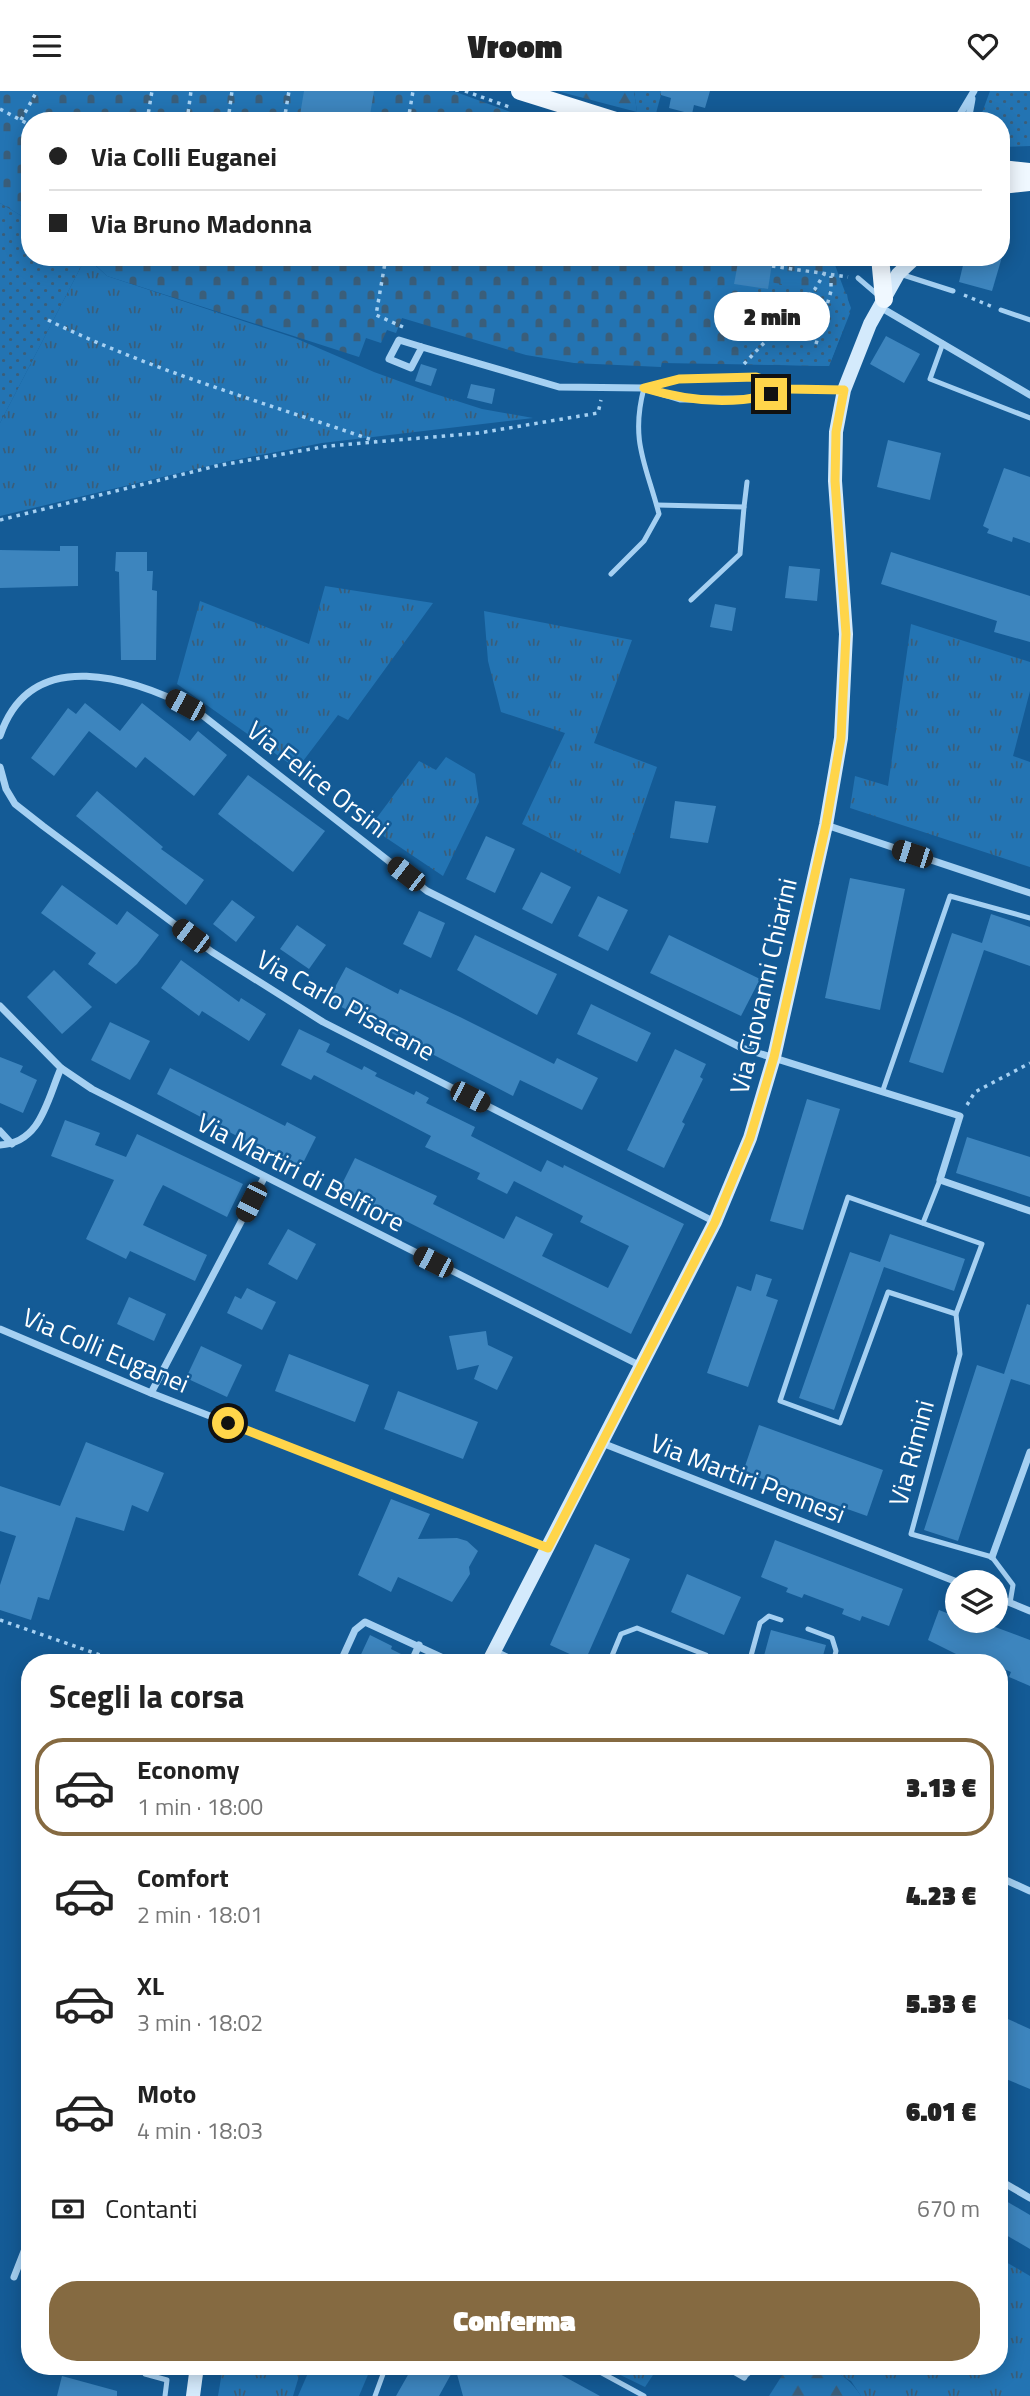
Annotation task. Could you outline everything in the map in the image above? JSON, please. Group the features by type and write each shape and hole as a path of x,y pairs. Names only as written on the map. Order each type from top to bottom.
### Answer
{"main road":[{"path":"520,91 587,112"},
{"path":"1010,170 1030,171"},
{"path":"1010,184 1030,182"},
{"path":"880,266 881,303"},
{"name":"Via Giovanni Chiarini","path":"898,266 898,274"},
{"name":"Via Giovanni Chiarini","path":"493,1654 715,1222 750,1138 774,1057 826,825 843,708 846,634 835,481 836,432 844,390 881,303 898,274 906,266"},
{"path":"193,2396 196,2375"}],"street":[{"path":"961,112 974,91 970,112"},
{"path":"881,303 1030,395"},
{"path":"422,347 411,368 389,359 399,340 559,387 644,388 680,399 752,399 789,389 844,390"},
{"path":"644,388 679,379 756,377 789,389"},
{"name":"Via Felice Orsini","path":"0,736 18,702 53,679 77,674 145,687 172,698 197,711 426,891 742,1048 774,1057"},
{"name":"Via Carlo Pisacane","path":"0,767 6,789 15,804 212,952 323,1023 715,1222"},
{"path":"826,825 1030,893"},
{"name":"Via Martiri di Belfiore","path":"0,1006 61,1068 92,1089 264,1178 642,1366"},
{"path":"774,1057 960,1116 940,1180 1030,1211"},
{"path":"0,1145 23,1141 36,1127 61,1068"},
{"path":"0,1131 12,1144"},
{"path":"151,1393 264,1178"},
{"name":"Via Colli Euganei","path":"0,1329 151,1393 548,1548"},
{"name":"Via Martiri Pennesi","path":"602,1443 945,1577"},
{"path":"992,1557 1030,1452"},
{"path":"1010,1603 1030,1611"},
{"path":"344,1654 355,1630 366,1622 436,1654"},
{"path":"415,1654 419,1645"},
{"path":"1008,1881 1030,1891"},
{"path":"1008,2185 1030,2198"},
{"path":"14,2277 21,2259"}],"lane":[{"path":"898,274 953,291"},
{"path":"858,278 881,303"},
{"path":"1001,310 1030,320"},
{"path":"943,343 930,379 1030,418"},
{"path":"611,574 644,541 659,514 641,456 636,415 644,388"},
{"path":"691,600 740,554 747,482"},
{"path":"657,505 744,507"},
{"path":"883,1090 950,895 1030,918"},
{"path":"923,1223 940,1180"},
{"path":"848,1197 923,1223 982,1244 956,1314 888,1292 840,1423 780,1401 848,1197"},
{"name":"Via Rimini","path":"956,1314 960,1354 911,1534 992,1557"},
{"path":"992,1557 1013,1585 1010,1603"},
{"path":"751,1654 760,1623 769,1616 781,1620"},
{"path":"613,1654 621,1635 637,1628 703,1654"},
{"path":"807,1629 832,1638 835,1654"},
{"path":"149,2375 167,2380 165,2396"},
{"path":"375,2396 383,2375"},
{"path":"606,2375 644,2396"}],"path":[{"path":"25,112 37,91"},
{"path":"148,112 152,91"},
{"path":"188,112 191,91"},
{"path":"229,112 232,91"},
{"path":"286,112 289,91"},
{"path":"410,112 413,91"},
{"path":"465,91 514,109"},
{"path":"0,109 20,120"},
{"path":"384,266 376,315 425,337 422,347"},
{"path":"772,266 858,278"},
{"path":"744,377 744,365 815,289 824,274"},
{"path":"816,344 831,291 831,276"},
{"path":"953,291 1001,310"},
{"path":"48,320 87,339 153,364 377,442"},
{"path":"0,520 216,466 328,446 479,433 598,413 604,387"},
{"path":"960,1116 975,1092 1030,1063"},
{"path":"0,1620 97,1654"}],"green space":[{"path":"0,91 453,91 510,112 21,112 21,216 0,203"},
{"path":"557,91 634,91 637,112"},
{"path":"634,91 662,91 656,112 637,112"},
{"path":"990,91 1030,91 1030,146 1010,147 1010,112 982,112"},
{"path":"0,203 21,216 21,266 81,266 0,423"},
{"path":"81,266 96,266 107,276 295,338 429,392 482,409 533,418 322,443 229,461 0,516 0,423"},
{"path":"96,266 835,266 851,308 829,366 662,363 661,367 574,363 526,355 402,318 396,333 387,330 381,343 366,338 359,357 107,276"},
{"path":"769,282 847,294 850,313 829,366 740,364 753,287 768,289"},
{"path":"325,586 433,603 348,720 338,715 297,769 177,684 200,601 309,644"},
{"path":"484,611 632,640 594,743 657,767 620,874 522,824 565,733 501,712 488,661"},
{"path":"911,624 1030,662 1030,691 1013,756 1030,762 1030,867 850,808 855,776 888,786"},
{"path":"446,757 475,774 479,802 443,876 370,827 419,761 436,770"},
{"path":"1008,2263 1030,2276 1030,2396 861,2396 851,2381 841,2375 1008,2375"},
{"path":"222,2375 299,2375 293,2396 218,2396"},
{"path":"307,2375 368,2375 359,2396 298,2396"},
{"path":"620,2375 653,2375 645,2387"},
{"path":"782,2375 840,2375 854,2386 861,2396 769,2396"}],"building":[{"path":"304,91 374,91 370,112 300,112"},
{"path":"661,91 710,91 705,108 694,105 692,112 669,108 671,98 661,95"},
{"path":"737,266 772,266 768,289 734,284"},
{"path":"963,266 999,266 992,291 959,282"},
{"path":"886,336 920,354 904,383 870,364"},
{"path":"421,364 437,369 431,386 415,381"},
{"path":"471,384 495,389 492,404 467,398"},
{"path":"888,440 941,453 930,500 877,487"},
{"path":"1004,468 1030,477 1030,543 1013,537 1012,542 987,533 989,529 983,526"},
{"path":"60,546 78,546 78,586 0,588 0,550 60,551"},
{"path":"116,552 147,552 147,571 153,571 152,590 157,591 156,660 121,660"},
{"path":"891,552 1030,596 1030,642 994,632 997,621 881,584"},
{"path":"789,566 820,569 817,601 785,598"},
{"path":"715,604 736,608 732,631 710,627"},
{"path":"85,703 120,731 142,703 190,741 198,731 227,755 194,796 145,757 136,768 89,731 54,776 31,758 68,708 76,714"},
{"path":"248,775 325,831 293,872 218,814"},
{"path":"97,791 163,847 161,849 204,880 186,905 76,816"},
{"path":"675,801 716,806 708,843 670,838"},
{"path":"486,836 515,849 495,893 466,879"},
{"path":"541,872 571,887 552,924 522,909"},
{"path":"850,878 905,889 880,1010 825,998"},
{"path":"62,885 117,925 127,911 159,935 137,964 116,984 88,964 96,953 41,913"},
{"path":"598,896 628,910 608,951 578,936"},
{"path":"232,900 255,917 236,942 213,924"},
{"path":"419,911 445,923 431,958 403,944"},
{"path":"991,914 1030,927 1030,966 984,950 943,1073 909,1062 952,933 982,943"},
{"path":"297,925 326,945 309,969 280,949"},
{"path":"475,935 557,974 537,1015 457,970"},
{"path":"669,935 760,979 741,1016 650,973"},
{"path":"181,960 239,1002 241,998 266,1014 249,1041 202,1011 199,1016 161,988"},
{"path":"346,967 398,994 400,989 554,1064 557,1058 598,1078 582,1110 520,1080 513,1096 328,1000"},
{"path":"54,970 92,1007 62,1034 27,997"},
{"path":"591,1004 651,1033 637,1062 577,1034"},
{"path":"110,1022 150,1041 130,1080 91,1060"},
{"path":"299,1029 330,1044 326,1052 362,1070 364,1066 377,1073 375,1076 414,1095 416,1091 429,1098 426,1103 475,1127 471,1136 541,1172 547,1160 563,1168 564,1165 684,1224 631,1334 340,1188 355,1158 437,1196 433,1204 504,1239 516,1216 553,1234 542,1256 608,1288 629,1246 580,1222 583,1216 514,1181 507,1194 477,1179 480,1173 425,1147 431,1136 314,1075 311,1080 281,1065"},
{"path":"675,1049 706,1064 700,1077 703,1079 682,1122 685,1124 664,1168 627,1150"},
{"path":"0,1057 23,1066 20,1072 37,1080 23,1113 0,1103"},
{"path":"170,1068 285,1126 287,1122 316,1137 300,1169 157,1094"},
{"path":"807,1099 840,1109 803,1230 770,1221"},
{"path":"65,1120 100,1133 95,1145 126,1157 137,1134 243,1184 227,1217 163,1185 156,1198 143,1225 207,1255 195,1281 130,1251 126,1259 86,1239 114,1180 51,1156"},
{"path":"967,1137 1030,1157 1030,1197 956,1173"},
{"path":"288,1229 316,1244 297,1280 268,1264"},
{"path":"890,1234 965,1259 954,1291 884,1267 834,1410 799,1398 850,1252 880,1262"},
{"path":"756,1274 772,1279 766,1296 778,1300 748,1387 707,1373 737,1286 751,1291"},
{"path":"247,1288 276,1302 262,1330 227,1313 235,1296 241,1299"},
{"path":"129,1297 166,1314 154,1341 117,1324"},
{"path":"1027,1304 1030,1305 1030,1385 1011,1379 958,1541 924,1530 977,1365 1004,1374"},
{"path":"486,1331 488,1345 513,1357 497,1390 474,1379 479,1365 457,1370 449,1336"},
{"path":"201,1346 242,1365 227,1397 186,1378"},
{"path":"289,1354 369,1385 355,1422 275,1391"},
{"path":"398,1391 478,1422 463,1459 384,1429"},
{"path":"759,1425 883,1470 867,1516 743,1472"},
{"path":"86,1442 164,1473 148,1512 132,1505 124,1531 76,1517 49,1600 38,1597 31,1620 0,1610 0,1585 16,1536 0,1531 0,1486 60,1506"},
{"path":"391,1499 430,1514 418,1539 457,1538 467,1541 478,1551 469,1567 470,1574 452,1602 398,1577 391,1592 358,1575"},
{"path":"775,1540 903,1589 889,1626 862,1616 860,1621 842,1614 844,1609 804,1594 802,1598 786,1592 788,1588 761,1577"},
{"path":"595,1544 630,1559 588,1654 570,1654 550,1645"},
{"path":"687,1574 741,1597 724,1635 671,1612"},
{"path":"939,1610 945,1612 945,1633 1008,1632 1030,1640 1030,1686 1009,1677 1011,1672 1008,1671 1008,1654 956,1654 928,1640"},
{"path":"771,1630 826,1645 824,1654 764,1654"},
{"path":"370,1635 392,1646 391,1649 401,1654 361,1654"},
{"path":"1008,2019 1030,2029 1030,2089 1008,2080"},
{"path":"1008,2202 1030,2215 1030,2249 1008,2236"},
{"path":"408,2375 451,2375 439,2396 396,2396"},
{"path":"457,2375 562,2375 600,2396 463,2396"},
{"path":"62,2376 117,2391 117,2396 57,2396"}],"route":[{"path":"228,1423 548,1548 715,1222 750,1138 774,1057 826,825 841,738 843,708 846,634 835,481 836,432 844,390 789,389 756,377 679,379 644,388 680,399 752,399 771,394"}]}
